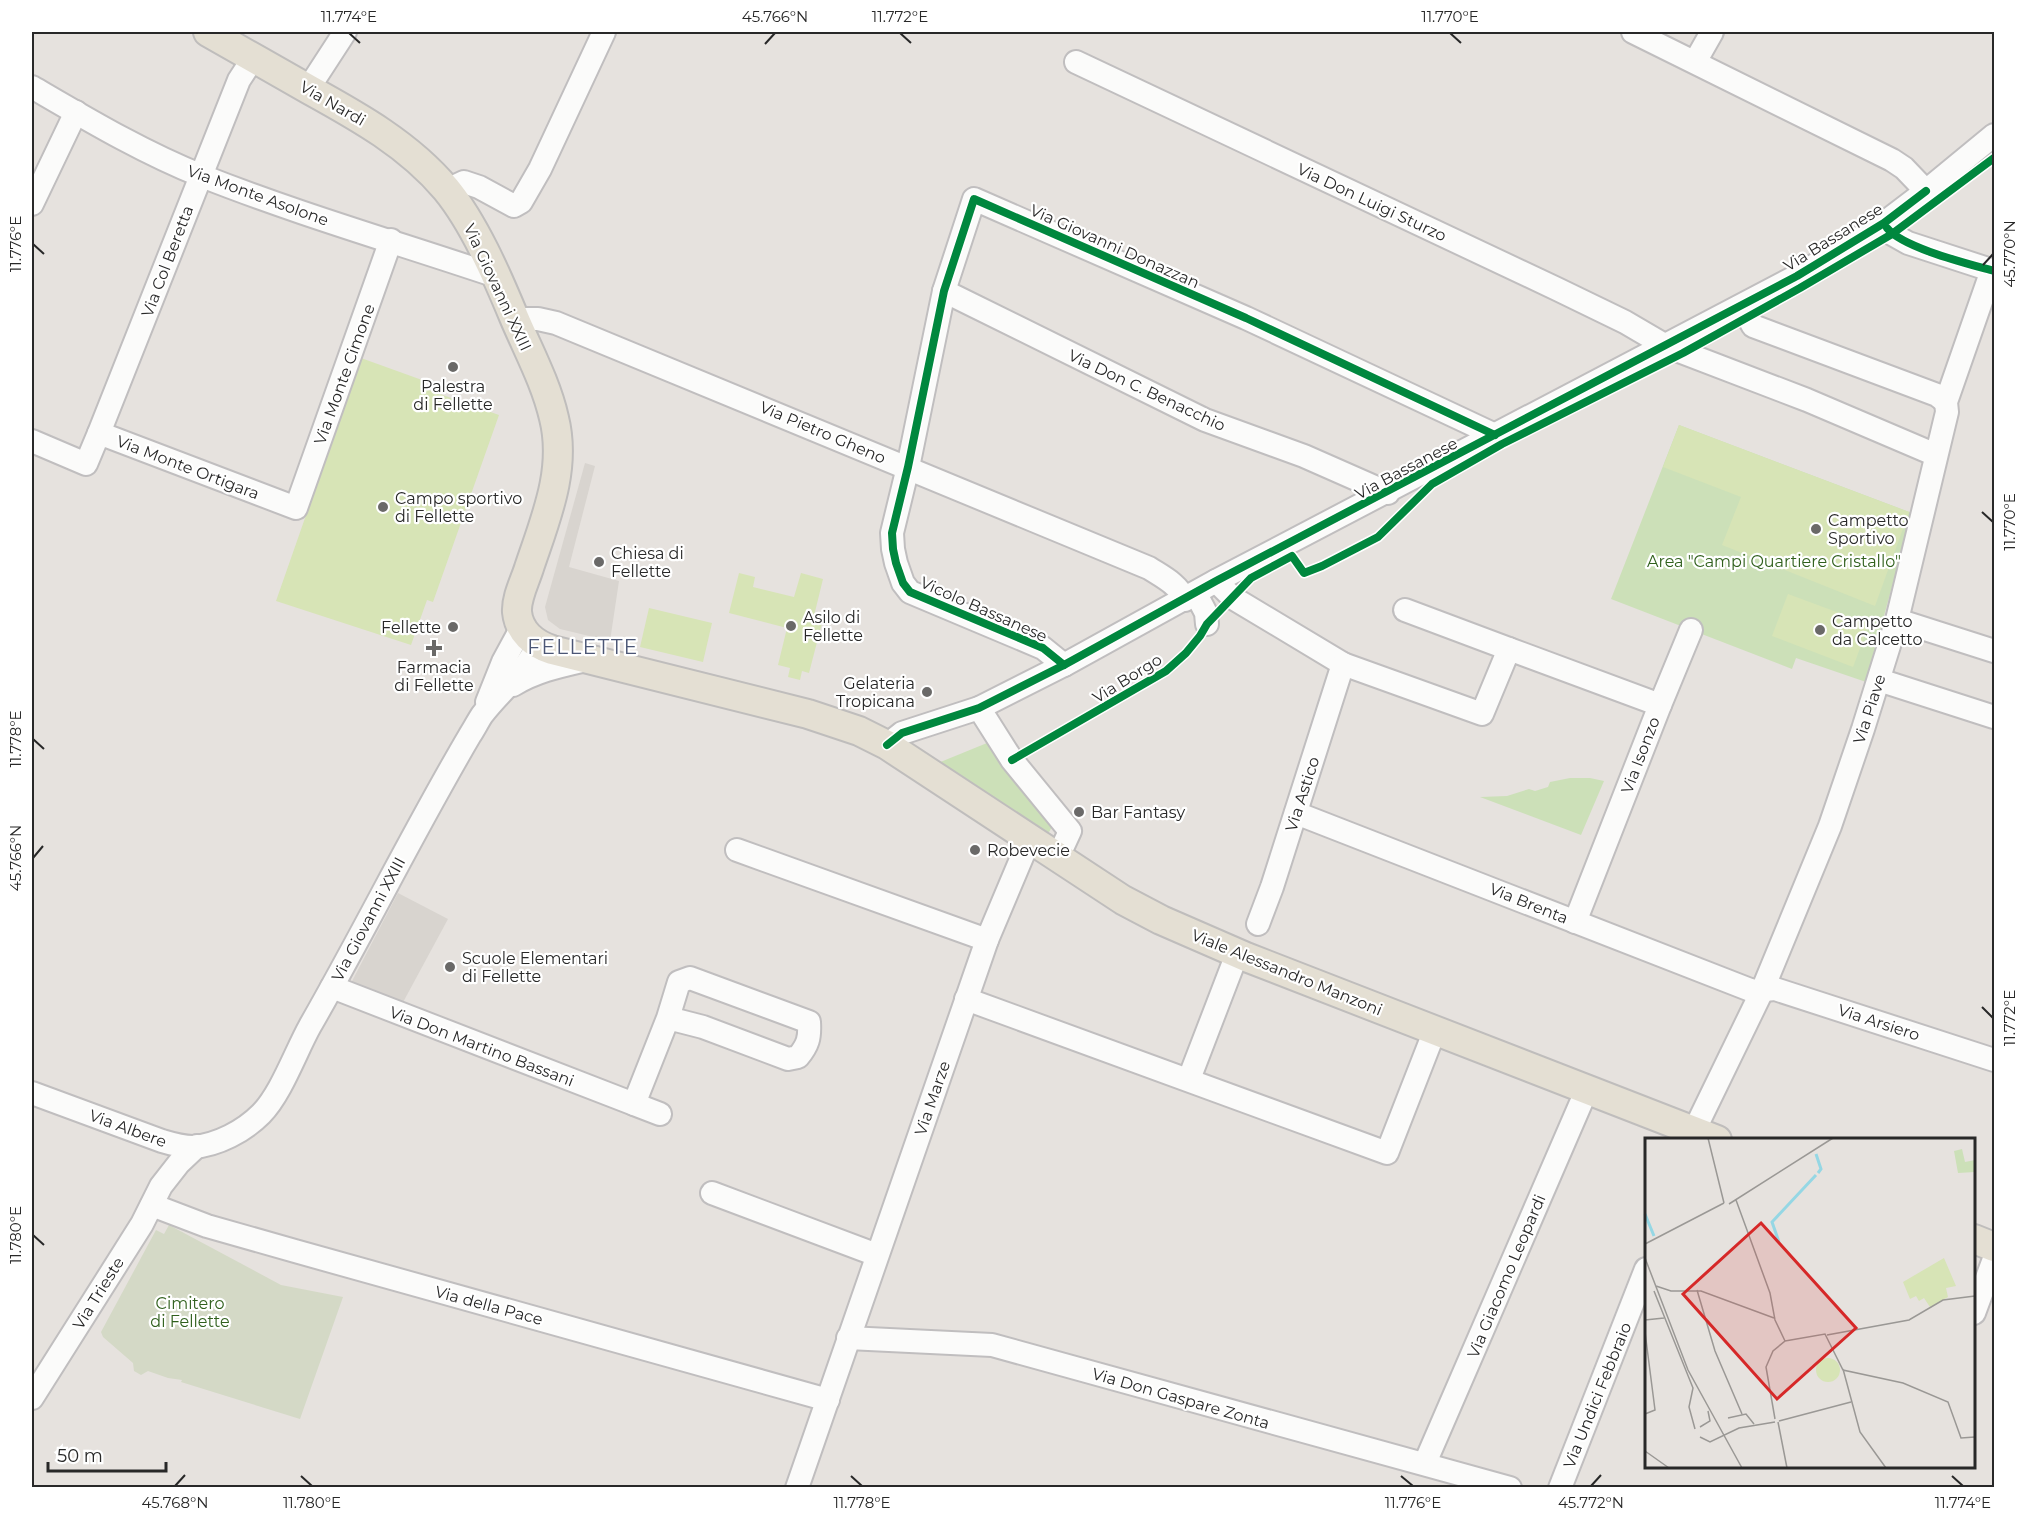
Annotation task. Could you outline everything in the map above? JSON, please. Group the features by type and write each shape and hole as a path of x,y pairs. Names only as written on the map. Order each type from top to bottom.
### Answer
{"main road":[{"name":"Via Nardi","path":"208,32 390,138 447,190"},
{"name":"Via Giovanni XXIII","path":"447,190 460,208 496,276 550,406 557,432 558,451 553,494 517,607 517,615 530,636 590,660 808,714 859,731 887,745"},
{"name":"Viale Alessandro Manzoni","path":"887,745 1124,900 1161,921 1237,954 1703,1136"},
{"path":"1975,1239 1995,1247"}],"street":[{"path":"308,89 345,32"},
{"path":"447,190 464,182 479,187 514,206 521,202 540,169 604,32"},
{"path":"1633,32 1892,160 1904,168 1926,191"},
{"path":"1695,62 1713,32"},
{"name":"Via Col Beretta","path":"99,433 239,80 254,57"},
{"name":"Via Don Luigi Sturzo","path":"1076,62 1557,289 1625,322 1666,346"},
{"name":"Via Monte Asolone","path":"32,87 136,146 201,175 293,210 496,276"},
{"path":"32,204 76,112"},
{"name":"Via Bassanese","path":"887,745 902,734 979,708 1065,665 1216,581 1388,493 1797,276 1884,223 1995,135"},
{"name":"Via Giovanni Donazzan","path":"908,467 944,291 974,199 1246,318 1495,435"},
{"path":"1884,223 1892,234 1908,243 1994,272"},
{"name":"Via Monte Cimone","path":"296,508 391,240"},
{"name":"Via Piave","path":"1703,1136 1830,826 1897,620 1947,412 1946,402 1994,272"},
{"name":"Via Don C. Benacchio","path":"944,291 1205,420 1304,456 1388,493"},
{"path":"1742,306 1753,326 1937,395 1946,402"},
{"name":"Via Pietro Gheno","path":"515,319 538,319 556,323 908,467 1149,568 1190,597"},
{"path":"1666,346 1807,400 1936,455"},
{"name":"Via Monte Ortigara","path":"32,441 86,464 99,433 296,508"},
{"name":"Vicolo Bassanese","path":"908,467 892,532 893,549 903,583 910,592 1043,648 1065,665"},
{"path":"1216,581 1233,598 1343,664 1482,714 1509,649"},
{"path":"1190,597 1206,613 1207,624"},
{"name":"Via Isonzo","path":"1405,610 1660,705"},
{"path":"1897,620 1995,651"},
{"name":"Via Isonzo","path":"1575,922 1691,630"},
{"path":"482,716 503,662 530,636"},
{"name":"Via Giovanni XXIII","path":"227,1137 251,1123 271,1102 297,1049 418,825 482,716 528,663 530,636"},
{"name":"Via Giovanni XXIII","path":"502,693 528,676 550,668 590,660"},
{"name":"Via Astico","path":"1258,924 1343,664"},
{"path":"1879,680 1995,717"},
{"path":"979,708 1012,760 1070,831 1058,857"},
{"name":"Via Brenta","path":"1296,813 1753,991 1762,991"},
{"name":"Via Marze","path":"797,1488 987,940 1030,838"},
{"path":"737,850 987,940"},
{"path":"1189,1079 1237,954"},
{"path":"634,1104 668,1018 679,982 690,978 809,1022 810,1036 807,1047 798,1057 788,1059 703,1027 668,1018"},
{"name":"Via Don Martino Bassani","path":"332,987 660,1114"},
{"name":"Via Arsiero","path":"1762,991 1775,989 1995,1060"},
{"path":"966,999 1387,1153 1435,1030"},
{"name":"Via Giacomo Leopardi","path":"1425,1463 1587,1089"},
{"name":"Via Albere","path":"32,1093 162,1142 181,1146 197,1146 227,1137"},
{"name":"Via Trieste","path":"156,1195 164,1161 162,1142"},
{"name":"Via Trieste","path":"32,1398 137,1233 156,1195 179,1163 197,1146"},
{"path":"712,1193 878,1255"},
{"name":"Via della Pace","path":"156,1195 207,1226 828,1400"},
{"path":"1975,1310 1995,1258"},
{"name":"Via Undici Febbraio","path":"1560,1488 1645,1274"},
{"name":"Via Don Gaspare Zonta","path":"849,1338 992,1345 1510,1488"}],"green space":[{"name":"Campo sportivo di Fellette","path":"361,358 422,380 420,387 499,415 433,602 427,600 411,645 276,601"},
{"name":"Area \"Campi Quartiere Cristallo\"","path":"1679,425 1912,513 1866,682 1796,658 1792,669 1611,599"},
{"name":"Campetto Sportivo","path":"1679,425 1909,512 1875,606 1722,545 1741,497 1663,467"},
{"path":"739,573 755,577 753,587 794,597 801,573 823,579 813,620 822,623 809,673 802,671 800,680 788,677 790,668 778,665 787,628 729,613"},
{"name":"Campetto da Calcetto","path":"1788,594 1869,624 1853,667 1772,636"},
{"path":"649,608 712,623 703,662 640,647"},
{"path":"987,743 1051,823 1052,827 1049,832 1045,832 938,763"},
{"path":"1570,778 1604,781 1581,835 1480,797 1507,796 1529,789 1535,791 1548,787 1550,782"},
{"name":"Cimitero di Fellette","path":"169,1225 281,1285 343,1297 300,1419 181,1382 182,1380 148,1371 141,1375 134,1371 133,1363 103,1337 101,1332 156,1230 164,1234"}],"shaded area":[{"path":"585,463 595,466 569,567 619,581 610,641 560,629 548,620 545,607"},
{"path":"398,893 448,919 401,1006 350,985"}],"cycle path":[{"name":"Via Borgo","path":"1012,760 1166,671 1186,653 1207,624 1251,578 1292,556 1304,573 1378,537 1432,484 1502,444 1683,353 1800,288 1892,234 1994,158"},
{"path":"887,745 902,733 979,708 1064,665 1216,581 1797,276 1884,223 1926,191"},
{"path":"1064,665 1043,648 910,592 903,583 893,549 892,533 944,291 974,199 1246,318 1495,435"},
{"path":"1887,228 1921,249 1994,271"}],"place":[{"name":"Palestra di Fellette","path":"453,367"},
{"name":"Campo sportivo di Fellette","path":"383,507"},
{"name":"Campetto Sportivo","path":"1816,529"},
{"name":"Chiesa di Fellette","path":"599,562"},
{"name":"Asilo di Fellette","path":"791,626"},
{"name":"Fellette","path":"453,627"},
{"name":"Campetto da Calcetto","path":"1820,630"},
{"name":"Farmacia di Fellette","path":"434,648"},
{"name":"Gelateria Tropicana","path":"927,692"},
{"name":"Bar Fantasy","path":"1079,812"},
{"name":"Robevecie","path":"975,850"},
{"name":"Scuole Elementari di Fellette","path":"450,967"}],"district":[{"name":"FELLETTE","path":"583,647"}]}
